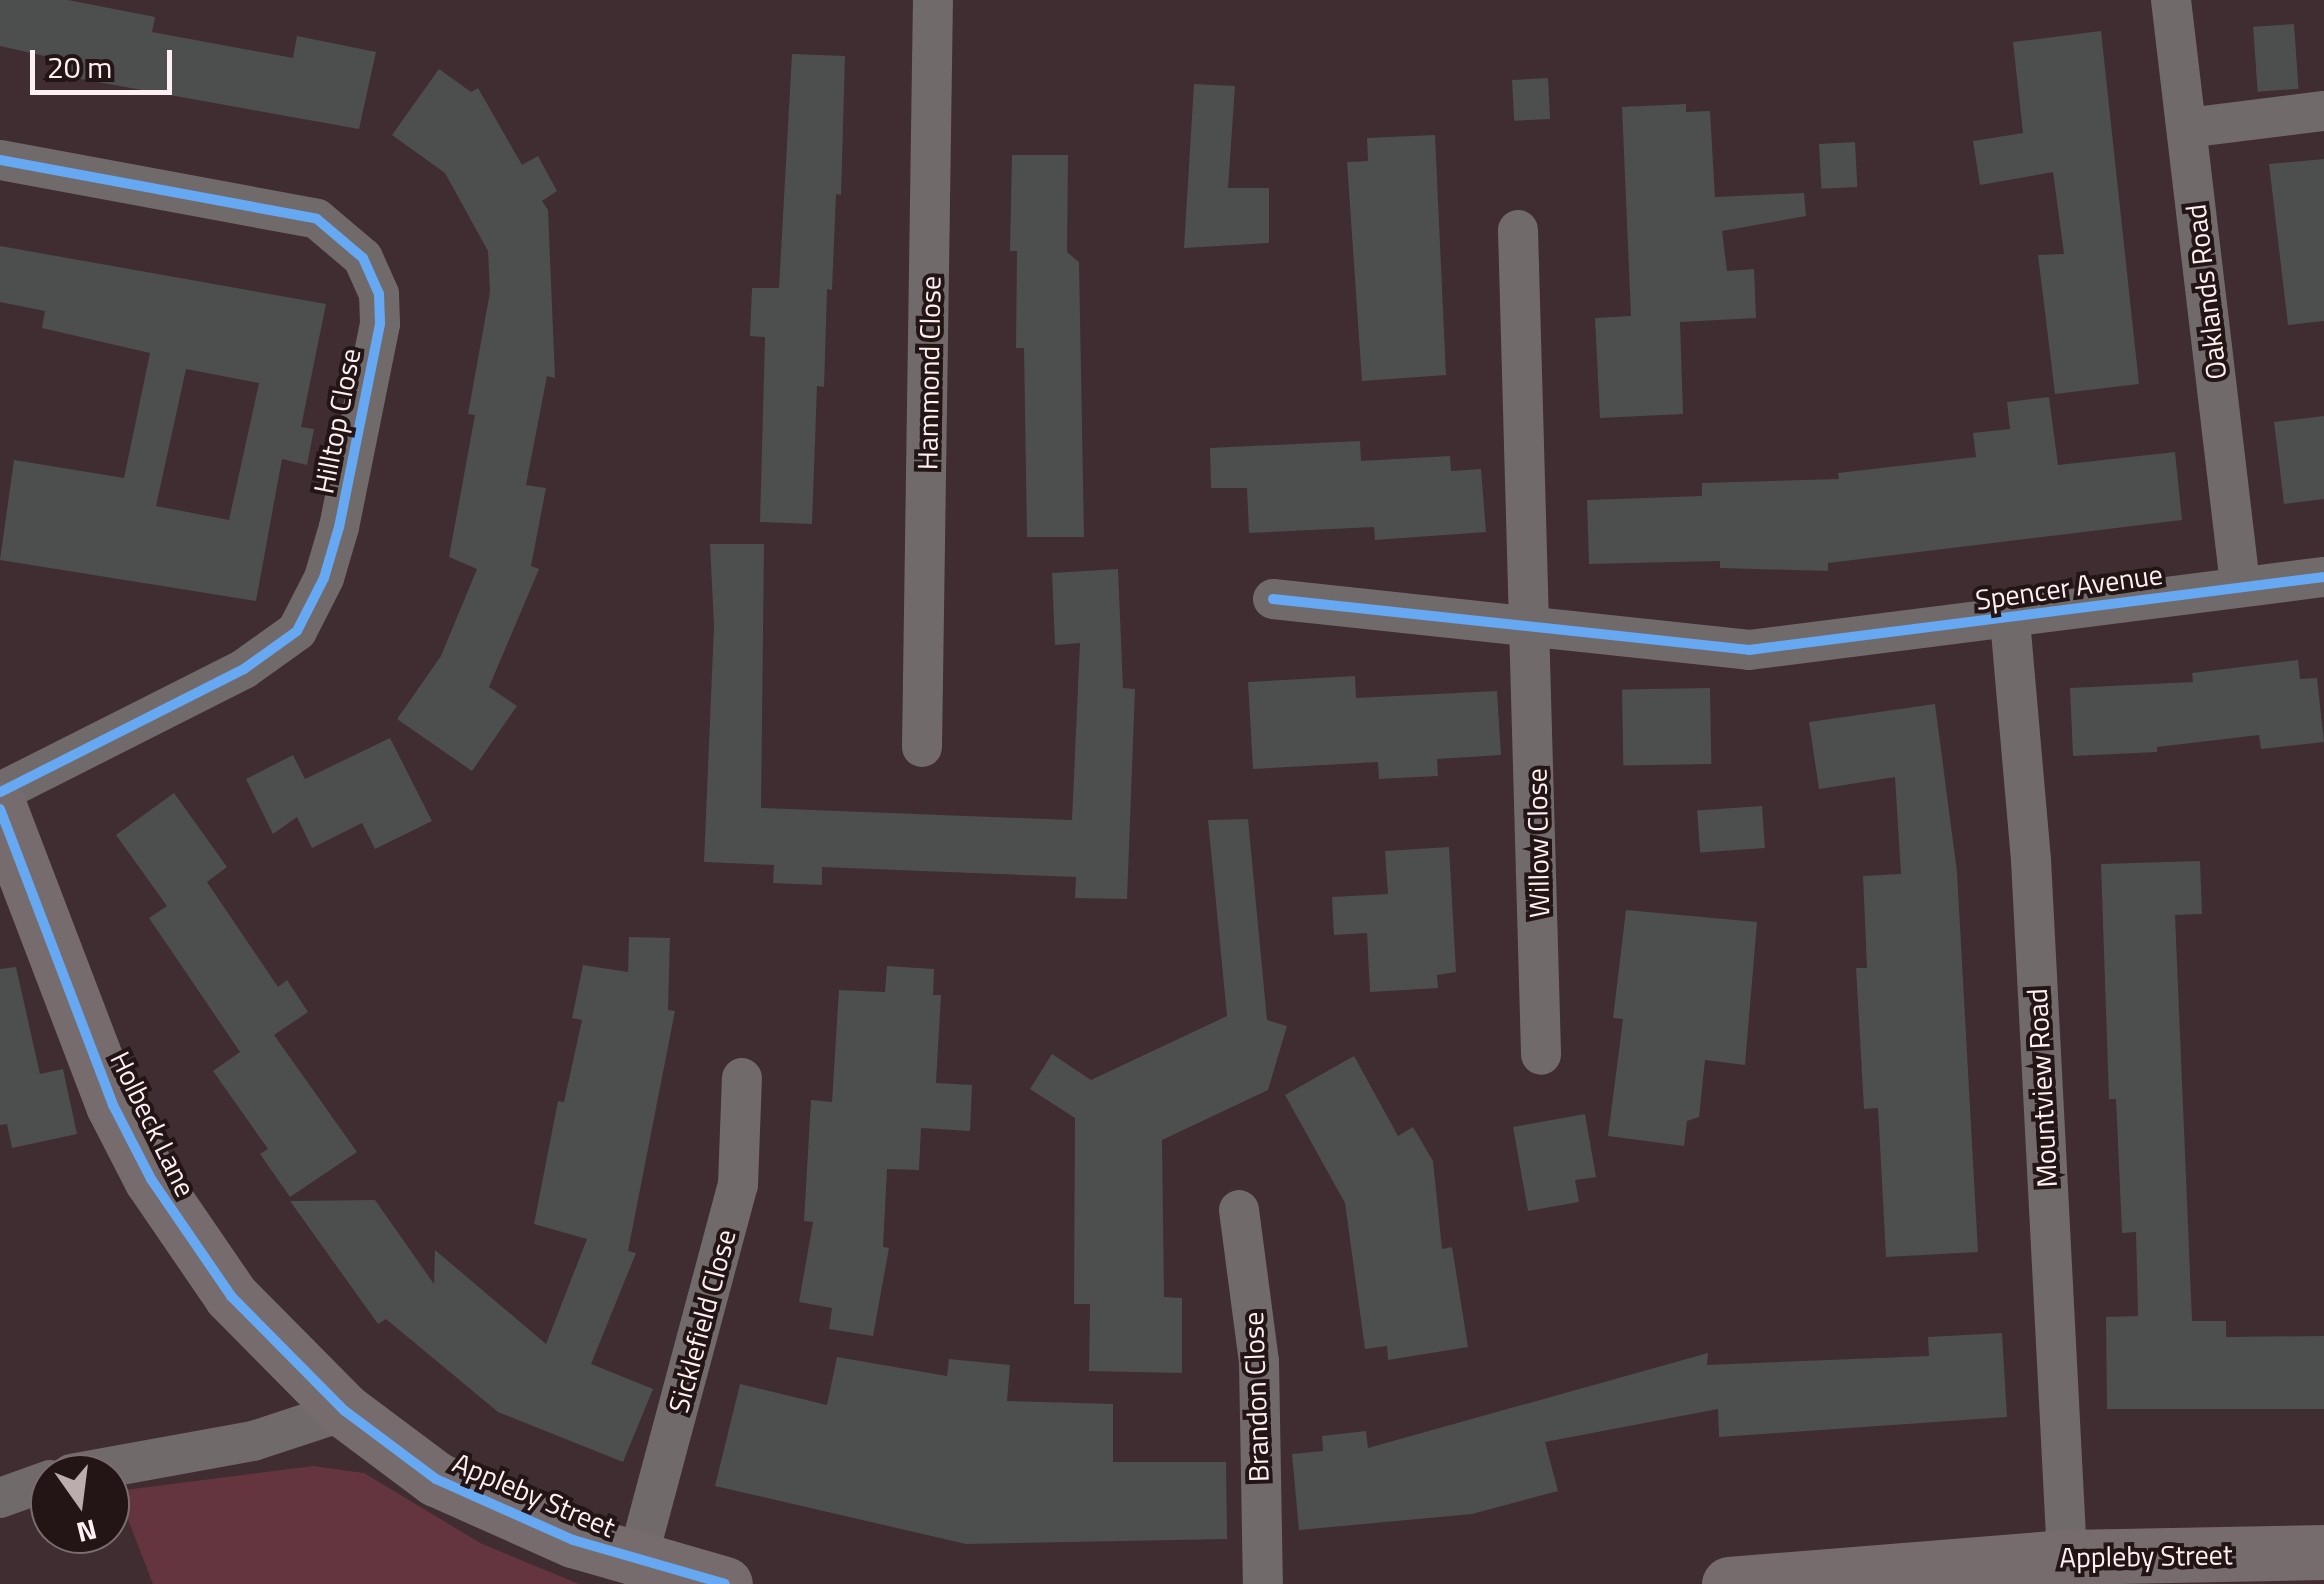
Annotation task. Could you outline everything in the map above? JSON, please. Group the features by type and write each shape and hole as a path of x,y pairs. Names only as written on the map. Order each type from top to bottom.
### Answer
{"street":[{"name":"Hammond Close","path":"922,747 933,0"},
{"name":"Oaklands Road","path":"2171,0 2240,584"},
{"path":"2188,128 2324,111"},
{"name":"Hilltop Close","path":"0,160 317,218 364,258 379,294 380,324 339,527 324,578 298,632 244,669 0,792"},
{"name":"Willow Close","path":"1518,230 1534,631 1541,1055"},
{"name":"Spencer Avenue","path":"1534,631 1748,650 2010,620 2240,584 2324,577"},
{"path":"1273,599 1534,631"},
{"name":"Mountview Road","path":"2010,620 2030,860 2068,1558"},
{"name":"Holbeck Lane","path":"0,809 114,1105 151,1180 230,1296 345,1411"},
{"name":"Sicklefield Close","path":"637,1560 738,1185 742,1078"},
{"name":"Brandon Close","path":"1239,1210 1259,1361 1263,1584"},
{"path":"130,1463 253,1440 345,1411"},
{"name":"Appleby Street","path":"345,1411 436,1479 572,1540 724,1584"},
{"path":"0,1498 30,1487"},
{"name":"Appleby Street","path":"1729,1584 2068,1558 2324,1552"}],"shaded area":[{"path":"313,1466 364,1473 482,1544 579,1584 153,1584 130,1525 130,1489"}],"building":[{"path":"0,0 68,0 155,17 152,32 293,58 297,36 376,52 359,129 64,76 67,61 0,46"},
{"path":"2294,24 2299,89 2258,92 2253,27"},
{"path":"2101,31 2139,384 2055,394 2038,255 2064,254 2053,172 1980,185 1973,141 2023,133 2013,42"},
{"path":"792,54 845,56 841,195 836,194 832,290 827,289 824,387 817,386 812,524 760,522 765,337 750,336 752,288 779,288"},
{"path":"439,69 471,92 478,88 522,165 538,156 557,191 542,201 548,210 555,378 547,376 526,485 546,488 531,566 539,569 489,687 517,706 472,771 397,719 441,656 477,569 449,557 475,415 468,414 490,292 488,251 445,173 392,135"},
{"path":"1548,78 1550,119 1514,121 1512,80"},
{"path":"1194,84 1235,86 1228,188 1269,188 1269,243 1184,248"},
{"path":"1686,104 1686,112 1710,111 1715,197 1804,193 1806,216 1722,231 1727,271 1754,269 1756,318 1680,322 1683,414 1600,418 1595,318 1631,316 1622,107"},
{"path":"1435,135 1446,375 1362,381 1347,162 1368,161 1367,138"},
{"path":"1855,142 1857,187 1821,189 1819,144"},
{"path":"1012,155 1068,155 1067,252 1079,262 1084,537 1027,537 1024,348 1016,348 1017,251 1010,251"},
{"path":"2324,159 2324,321 2288,325 2269,164"},
{"path":"0,246 326,304 301,427 314,429 307,465 282,459 256,601 0,560 14,460 124,478 150,353 42,328 45,311 0,302","holes":["186,369 259,383 229,520 156,506"]},
{"path":"2049,397 2058,465 2175,452 2182,520 1828,563 1828,571 1720,568 1720,561 1589,564 1587,500 1702,496 1702,483 1839,479 1838,473 1976,457 1973,433 2010,429 2007,402"},
{"path":"2324,416 2324,499 2284,504 2274,422"},
{"path":"1360,441 1361,461 1450,456 1451,471 1481,469 1486,532 1375,540 1374,527 1249,533 1247,488 1211,488 1210,448"},
{"path":"710,544 764,544 761,808 1072,820 1080,643 1055,645 1052,573 1118,569 1123,688 1135,689 1127,899 1075,898 1076,877 822,867 822,885 773,883 774,865 704,862 714,626"},
{"path":"2298,660 2300,679 2317,678 2324,742 2261,749 2259,735 2157,747 2157,752 2073,756 2070,688 2193,682 2192,673"},
{"path":"1355,676 1356,698 1497,691 1501,755 1437,759 1438,776 1379,779 1378,762 1253,769 1248,682"},
{"path":"1710,688 1711,764 1623,766 1622,690"},
{"path":"1935,704 1957,872 1978,1252 1886,1257 1878,1108 1864,1109 1856,968 1867,968 1863,876 1901,874 1895,777 1819,789 1809,722"},
{"path":"390,738 432,821 375,849 362,823 312,848 297,817 273,834 246,779 293,755 305,779"},
{"path":"174,793 227,867 207,882 278,987 287,980 308,1012 274,1035 357,1152 290,1197 260,1154 268,1149 213,1071 240,1052 149,918 167,906 116,835"},
{"path":"1762,806 1765,848 1700,852 1697,811"},
{"path":"1248,819 1267,1020 1287,1026 1268,1090 1162,1140 1164,1297 1182,1298 1182,1373 1089,1371 1090,1304 1074,1304 1075,1118 1030,1089 1052,1054 1091,1080 1227,1016 1208,820"},
{"path":"1449,847 1456,972 1437,975 1438,988 1370,992 1367,933 1334,935 1332,897 1388,894 1385,851"},
{"path":"2200,861 2202,914 2175,915 2192,1321 2226,1321 2226,1337 2324,1336 2324,1409 2107,1409 2106,1317 2138,1316 2136,1232 2122,1233 2116,1099 2109,1099 2101,864"},
{"path":"1626,910 1757,922 1745,1065 1705,1060 1699,1117 1687,1121 1684,1146 1608,1136 1623,1019 1613,1018"},
{"path":"629,937 670,938 668,1010 675,1011 628,1251 636,1253 591,1364 653,1389 623,1462 498,1412 386,1319 378,1324 290,1201 375,1200 434,1284 435,1250 546,1344 587,1239 534,1224 558,1101 564,1102 582,1020 572,1018 583,965 628,972"},
{"path":"887,966 934,969 933,995 941,995 936,1083 972,1085 970,1131 921,1128 919,1170 887,1169 883,1247 889,1248 873,1336 829,1329 832,1308 799,1302 813,1222 804,1221 811,1100 832,1102 839,990 885,992"},
{"path":"16,967 40,1074 63,1069 77,1134 12,1148 7,1124 0,1125 0,969"},
{"path":"1354,1056 1398,1136 1413,1127 1433,1161 1442,1249 1452,1247 1468,1347 1388,1360 1387,1346 1365,1349 1345,1203 1285,1095"},
{"path":"1585,1114 1596,1177 1575,1180 1579,1202 1528,1211 1513,1127"},
{"path":"2002,1333 2007,1417 1719,1437 1718,1409 1545,1442 1558,1491 1472,1514 1299,1530 1292,1454 1323,1451 1322,1436 1366,1431 1368,1448 1708,1353 1707,1365 1929,1356 1928,1337"},
{"path":"837,1357 947,1376 949,1359 1010,1365 1007,1401 1113,1404 1113,1462 1226,1462 1227,1539 966,1544 715,1486 740,1384 827,1405"}],"cycle path":[{"path":"0,160 317,219 363,258 379,294 380,324 339,527 324,578 297,631 244,669 0,792"},
{"path":"1273,599 1749,650 2324,577"},
{"path":"0,809 113,1105 151,1179 231,1296 345,1411 436,1479 573,1540 725,1584"}]}
